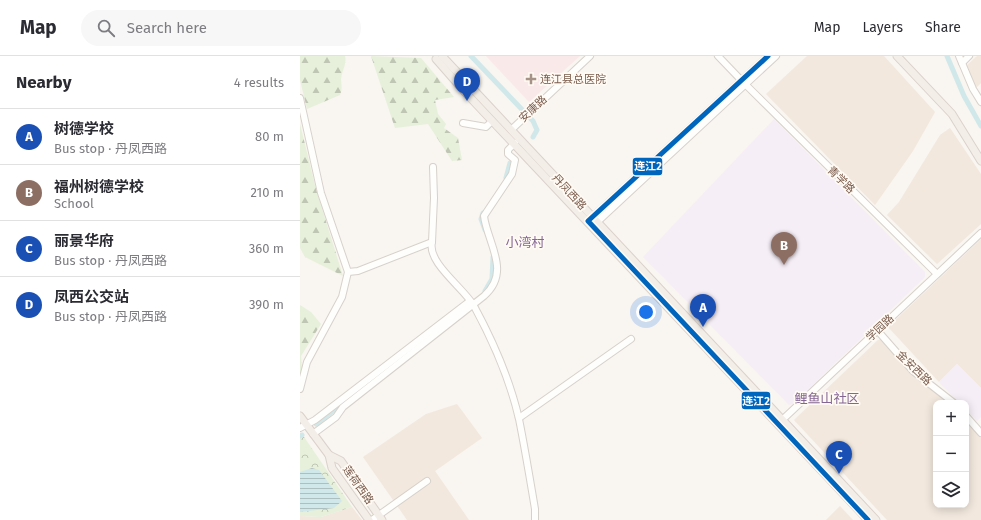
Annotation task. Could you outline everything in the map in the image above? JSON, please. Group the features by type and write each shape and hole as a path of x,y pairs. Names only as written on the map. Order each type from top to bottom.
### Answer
{"main road":[{"path":"897,56 952,114 981,161"},
{"name":"丹凤西路","path":"439,58 492,121 593,221"},
{"name":"丹凤西路","path":"439,58 511,130 593,221 780,422 868,520"},
{"name":"莲荷西路","path":"300,416 303,426 313,434 329,455 332,468 369,520"},
{"name":"丹凤西路","path":"780,422 876,520"},
{"name":"莲荷西路","path":"329,455 341,461 380,518"}],"street":[{"name":"安康路","path":"511,130 590,56"},
{"path":"718,56 744,82"},
{"path":"744,82 768,56"},
{"path":"593,221 744,82 776,56"},
{"path":"959,56 981,102"},
{"path":"962,63 969,56"},
{"name":"青学路","path":"744,82 937,274"},
{"path":"300,98 321,193 348,272 342,298 307,362 300,389"},
{"path":"463,123 486,127 492,121"},
{"path":"303,426 315,420 472,302 489,291 496,278 497,266 496,252 484,216 513,171 515,160 508,154 508,150 514,143"},
{"path":"433,167 434,198 431,247 438,264 472,302 504,371 519,418 535,509 535,520"},
{"name":"学园路","path":"780,422 981,232"},
{"path":"348,272 371,266 432,242"},
{"path":"313,434 336,417 343,407 472,302"},
{"name":"金安西路","path":"877,330 913,371 950,400"},
{"path":"519,418 631,339"},
{"path":"969,419 981,433"},
{"path":"372,520 380,518 427,480"}],"shaded area":[{"name":"连江县总医院","path":"486,56 580,56 529,102"},
{"path":"807,56 884,56 935,112 913,151 875,205 766,94"},
{"path":"977,56 981,56 981,83 976,88 967,65"},
{"path":"774,119 925,272 925,277 793,404 789,405 643,257"},
{"path":"950,128 981,174 981,224 937,264 887,215 899,202 940,135"},
{"path":"981,239 981,388 957,364 939,382 888,327"},
{"path":"881,339 916,377 946,400 933,400 933,508 969,508 969,424 981,438 981,520 887,520 794,420 878,340"},
{"path":"957,364 981,388 981,417 977,421 969,413 969,400 956,400 939,382"},
{"path":"457,404 482,438 435,471 469,520 407,520 363,457 426,414"},
{"path":"840,506 853,520 826,520"},
{"path":"352,507 362,520 300,520 300,516 321,517"}],"green space":[{"path":"300,56 345,56 340,95 307,109 300,80"},
{"path":"371,56 421,58 454,97 435,100 438,114 446,124 444,128 458,138 462,160 452,161 428,124 395,128"},
{"path":"300,124 316,189 343,276 305,257 300,248"},
{"path":"300,305 311,312 321,324 301,356 302,370 300,378"},
{"path":"302,434 352,507 321,517 300,516 300,436"}],"water":[{"path":"312,468 319,470 342,501 334,508 300,512 300,472"}],"waterway":[{"path":"471,56 533,121 537,130 533,137"},
{"path":"947,56 964,96 981,126"},
{"path":"506,178 510,163"},
{"path":"483,213 481,219 485,230"},
{"path":"485,291 492,279 493,257"},
{"path":"316,424 393,364"}],"transit line":[{"name":"连江2","path":"768,56 588,221 868,520"}],"place":[{"name":"连江县总医院","path":"531,79"},
{"name":"凤西公交站","path":"467,101"},
{"name":"福州树德学校","path":"784,265"},
{"name":"树德学校","path":"703,327"},
{"name":"丽景华府","path":"839,474"}],"district":[{"name":"小湾村","path":"525,242"},
{"name":"鲤鱼山社区","path":"827,398"}]}
